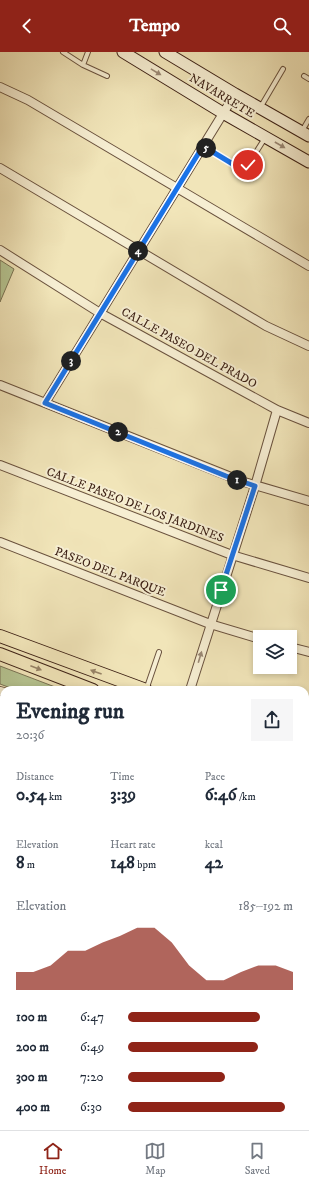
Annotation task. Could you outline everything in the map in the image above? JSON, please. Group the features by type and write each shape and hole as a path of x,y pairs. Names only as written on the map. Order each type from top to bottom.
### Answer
{"main road":[{"name":"NAVARRETE","path":"123,52 223,113 309,162"},
{"name":"NAVARRETE","path":"165,52 305,134"},
{"path":"0,636 135,686"},
{"path":"0,654 84,686"}],"street":[{"path":"0,87 28,100 309,266"},
{"path":"45,403 235,94"},
{"path":"0,168 266,326 309,346"},
{"name":"CALLE PASEO DEL PRADO","path":"0,250 100,313 277,410 309,422"},
{"path":"0,385 226,476 255,486 309,501"},
{"path":"191,686 255,486 277,410"},
{"name":"CALLE PASEO DE LOS JARDINES","path":"0,465 232,555 309,578"},
{"name":"PASEO DEL PARQUE","path":"0,542 210,624 253,637"},
{"path":"297,649 309,652"}],"lane":[{"path":"63,52 83,65 107,76"},
{"path":"83,65 88,52"},
{"path":"260,108 283,69"},
{"path":"304,76 309,79"},
{"path":"305,134 309,119"},
{"path":"203,146 236,166 245,167 248,165 265,137"},
{"path":"147,686 159,652"}],"green space":[{"path":"0,260 14,269 0,302"},
{"path":"0,666 52,686 5,686 0,684"}],"route":[{"path":"221,590 255,486 226,476 45,403 203,146 236,166 245,167 248,165"}]}
